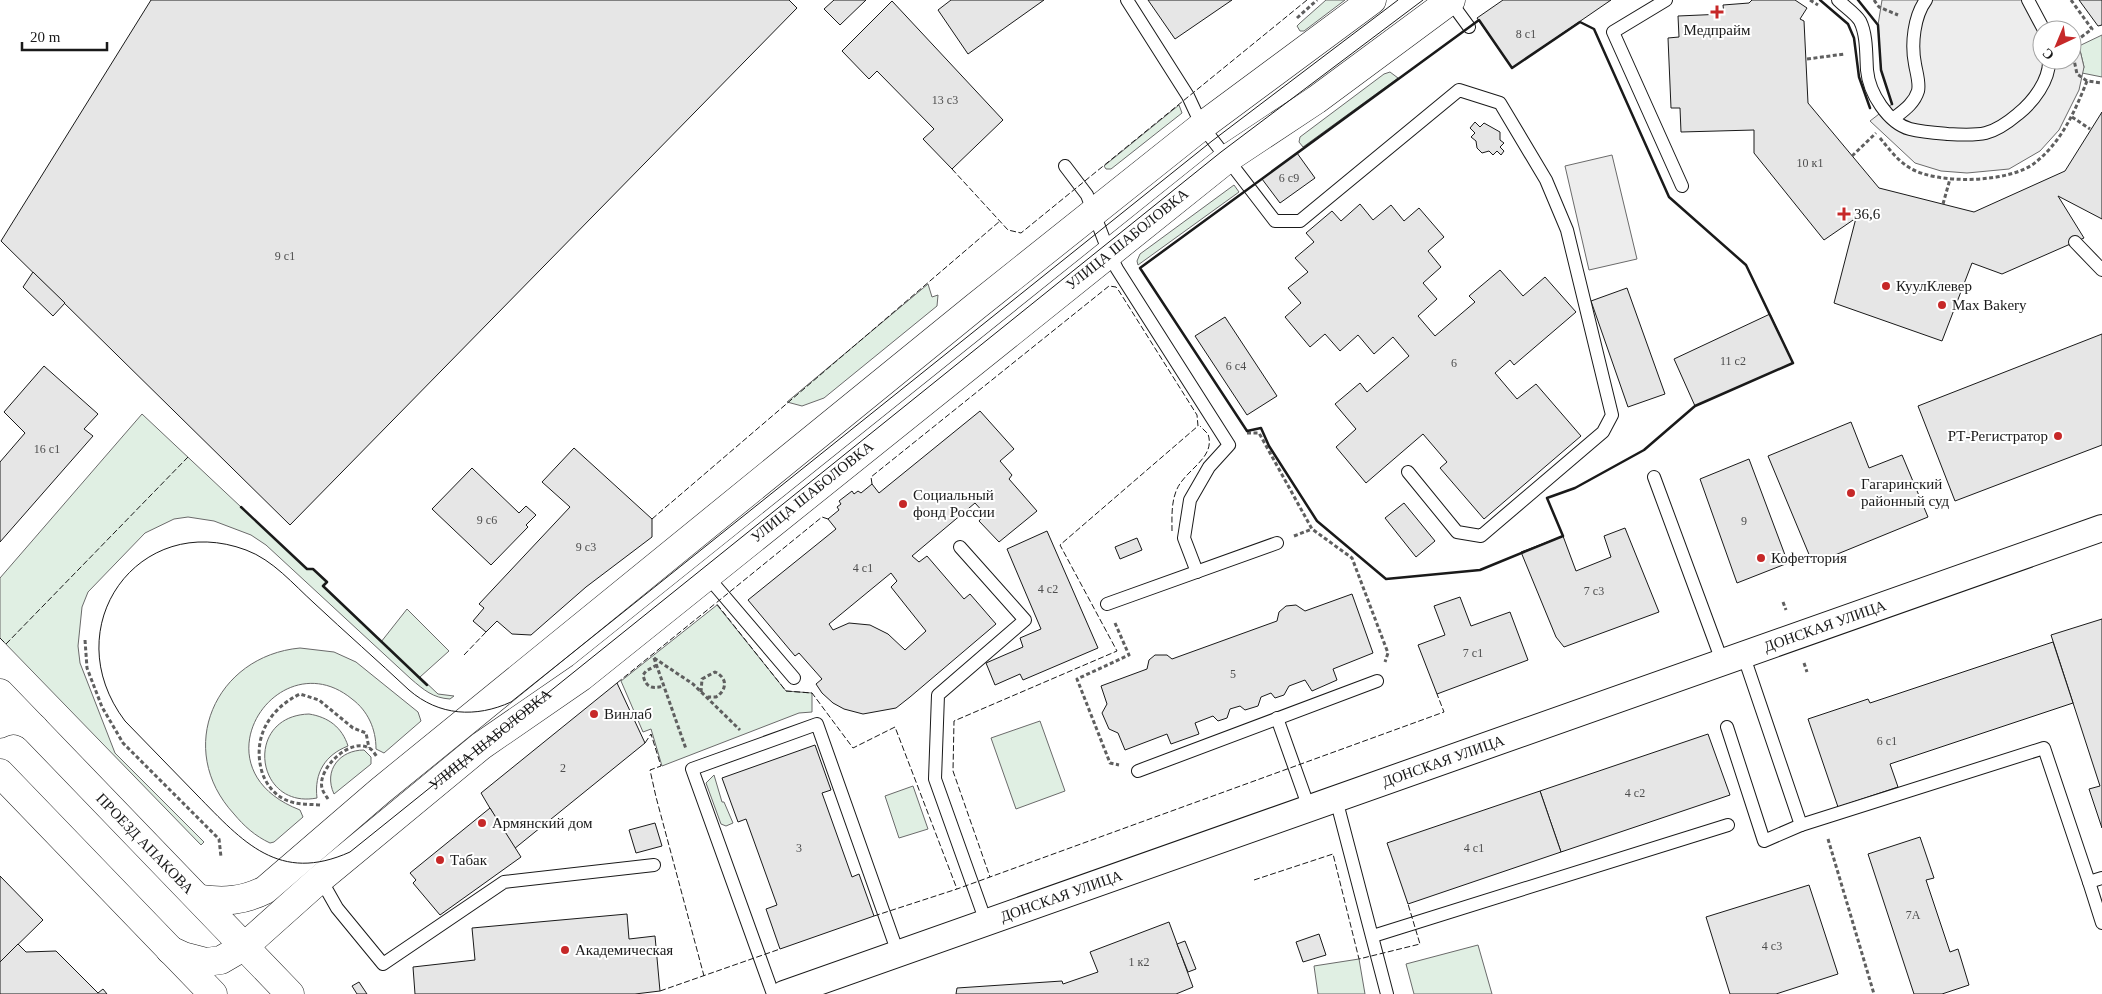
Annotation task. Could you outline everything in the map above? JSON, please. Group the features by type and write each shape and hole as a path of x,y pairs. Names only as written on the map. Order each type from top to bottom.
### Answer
{"main road":[{"name":"УЛИЦА ШАБОЛОВКА","path":"200,899 232,901 249,898 265,890 318,842 1094,212 1202,126 1372,0"},
{"name":"УЛИЦА ШАБОЛОВКА","path":"170,950 183,956 206,962 221,960 245,946 320,878 481,746 581,677 1227,159 1316,100 1450,0"},
{"name":"ПРОЕЗД АПАКОВА","path":"0,693 290,994"},
{"path":"0,724 15,720 25,722 34,728"},
{"path":"0,773 170,950 205,991"}],"street":[{"name":"ДОНСКАЯ УЛИЦА","path":"784,994 2102,528"}],"lane":[{"path":"1127,0 1188,96 1202,126 1275,221 1300,220 1459,90 1500,103 1546,180 1567,230 1612,415 1603,432 1481,536 1457,532 1408,472"},
{"path":"1450,0 1469,27"},
{"path":"1666,0 1613,32 1682,186"},
{"path":"1838,0 1859,21 1866,49 1867,73 1876,99 1893,119 1909,129 1937,133 1986,135 2008,123 2033,102 2048,70"},
{"path":"1893,119 1911,104 1919,89 1914,60 1914,32 1922,6 1926,0"},
{"path":"2028,0 2039,20"},
{"path":"1065,166 1087,195 1109,253 1229,445 1209,467 1190,500 1184,538 1197,572"},
{"path":"2075,242 2102,270"},
{"path":"1654,477 1802,825"},
{"path":"1107,604 1277,543"},
{"path":"960,547 1025,620 938,695 935,779 986,922"},
{"path":"707,576 794,678"},
{"path":"1138,771 1376,681"},
{"path":"1277,718 1309,808"},
{"path":"773,994 692,769 817,724 898,953"},
{"path":"1727,727 1764,841 1802,825 2044,748 2102,923"},
{"path":"1336,799 1388,994"},
{"path":"1373,936 1728,824"},
{"path":"318,842 314,858 320,878 337,908 382,964 504,882 654,865"},
{"path":"2089,882 2102,878"}],"path":[{"path":"1874,0 1879,8 1917,22"},
{"path":"2071,0 2092,29 2082,36"},
{"path":"2077,70 2078,74 2086,81"},
{"path":"2072,117 2090,129"},
{"path":"1852,156 1876,133"},
{"path":"1944,204 1950,178"},
{"path":"1241,431 1249,434 1259,432 1312,529 1352,558 1388,653 1376,681"},
{"path":"1107,604 1129,655 1077,679 1110,763 1138,771"},
{"path":"85,640 87,668 102,707 123,743 219,838 221,857"},
{"path":"653,653 692,769"},
{"path":"654,658 701,692 757,746"},
{"path":"657,665 646,671 643,675 644,680 648,686 654,688 664,686"},
{"path":"701,692 702,679 705,676 715,672 720,674 725,684 725,689 716,697 708,698"},
{"path":"323,805 300,804 282,798 267,783 258,758 260,736 268,720 284,702 300,694 319,700 353,728 366,733 370,748 382,763"},
{"path":"331,805 322,787 325,769 343,752 358,745 370,748"},
{"path":"1822,819 1874,994"}],"green space":[{"path":"1326,0 1345,0 1304,31 1300,31 1297,26"},
{"path":"2102,35 2102,77 2082,73 2084,67 2082,45"},
{"path":"1390,72 1398,78 1303,147 1299,142 1300,137 1384,74"},
{"path":"1179,105 1182,113 1111,169 1106,169 1104,166"},
{"path":"1234,185 1239,192 1138,265 1137,261 1140,254"},
{"path":"928,284 932,297 938,295 937,306 824,398 802,406 787,402"},
{"path":"142,414 307,569 313,569 327,582 323,586 381,642 407,609 449,651 420,677 438,694 454,696 450,699 434,695 416,683 266,545 251,535 214,521 188,517 174,519 145,533 88,592 82,607 78,646 80,663 115,753 204,842 201,845 0,638 0,578"},
{"path":"717,605 786,691 812,693 812,712 799,713 662,766 651,729 643,732 621,681"},
{"path":"300,648 334,652 356,662 418,712 421,721 384,753 376,749 370,721 352,699 324,685 298,685 275,697 258,716 249,741 252,766 268,791 300,810 303,817 274,842 270,843 242,823 216,789 207,762 206,735 213,710 226,687 245,668 270,655"},
{"path":"309,714 328,720 338,728 348,746 333,754 323,766 317,781 317,798 296,798 280,790 270,777 265,761 266,745 274,730 288,719"},
{"path":"1040,721 1065,791 1016,809 991,738"},
{"path":"364,750 371,757 371,764 334,794 331,777 336,763 348,754"},
{"path":"714,775 722,802 724,802 733,823 726,826 721,824 706,783"},
{"path":"913,786 928,829 899,838 885,796"},
{"path":"1478,945 1492,994 1414,994 1406,964"},
{"path":"1359,959 1365,994 1318,994 1314,966"}],"shaded area":[{"path":"1882,0 2034,0 2039,20 2032,20 2032,70 2082,70 2082,59 2084,67 2079,90 2059,130 2040,151 2009,169 1967,173 1941,171 1915,163 1870,121 1892,104 1881,70 1878,25"},
{"path":"1612,155 1637,259 1589,270 1565,166"}],"building":[{"path":"151,0 789,0 797,8 290,525 1,241"},
{"path":"834,0 866,0 840,25 824,9"},
{"path":"951,0 1044,0 968,54 938,10"},
{"path":"1148,0 1232,0 1175,39"},
{"path":"1503,0 1611,0 1512,68 1477,18"},
{"path":"1752,0 1795,0 1807,8 1800,19 1804,21 1808,103 1879,188 1974,212 2065,171 2102,112 2102,219 2058,196 2084,238 2002,274 1972,263 1942,341 1834,303 1856,218 1824,240 1754,153 1754,130 1681,132 1680,108 1671,108 1668,38 1679,37 1678,16 1724,14 1723,5 1749,3"},
{"path":"2079,0 2102,0 2102,25 2098,26"},
{"path":"892,1 1003,120 952,169 923,139 934,129 877,71 869,79 842,51"},
{"path":"1475,122 1480,127 1484,123 1500,132 1500,140 1504,143 1500,147 1504,151 1501,155 1497,151 1493,155 1489,151 1482,153 1477,148 1476,141 1471,137 1475,133 1470,128"},
{"path":"1297,153 1315,178 1280,203 1262,179"},
{"path":"1360,204 1373,220 1391,205 1404,221 1419,208 1444,237 1428,251 1441,267 1423,283 1437,299 1418,316 1435,336 1475,302 1469,296 1500,270 1523,296 1545,277 1576,312 1514,365 1510,360 1495,373 1517,399 1536,384 1581,436 1484,519 1440,468 1447,462 1423,434 1366,483 1336,447 1356,429 1335,404 1360,383 1367,392 1409,356 1393,337 1374,354 1358,335 1340,351 1325,334 1310,347 1285,317 1301,303 1288,288 1308,272 1295,258 1314,242 1306,233 1332,211 1341,221"},
{"path":"33,272 65,303 53,316 23,287"},
{"path":"1627,288 1665,394 1628,407 1591,301"},
{"path":"1770,314 1793,363 1695,406 1674,359"},
{"path":"1225,317 1277,396 1247,415 1195,336"},
{"path":"2102,334 2102,445 1955,501 1918,406"},
{"path":"44,366 98,414 84,429 93,436 0,542 0,462 25,433 4,412"},
{"path":"980,411 1014,449 1000,461 1012,475 1009,479 1037,511 999,542 979,521 985,514 975,503 912,556 919,562 927,556 964,599 970,594 996,624 896,708 863,714 844,709 833,703 822,693 816,684 822,679 799,653 795,656 748,600 836,529 828,519 839,510 837,507 841,504 839,501 852,491 854,494 858,491 861,493 872,484 879,493","holes":["891,573 897,581 891,587 926,631 905,650 888,634 870,625 849,623 833,630 829,624"]},
{"name":"Гагаринский районный суд","path":"1851,422 1869,468 1902,455 1928,517 1813,564 1768,456"},
{"path":"574,448 652,519 652,537 586,587 531,635 512,634 497,621 486,632 473,621 484,608 479,604 570,507 542,482"},
{"path":"1749,459 1788,563 1737,583 1700,479"},
{"path":"472,468 519,513 526,506 536,515 526,525 528,527 491,565 432,509"},
{"path":"1404,503 1435,541 1416,557 1385,518"},
{"path":"1625,528 1659,612 1564,647 1556,637 1521,552 1563,536 1576,571 1611,557 1604,536"},
{"path":"1047,531 1098,648 1023,680 1020,674 995,685 986,663 1023,647 1020,638 1041,629 1007,549"},
{"path":"1137,538 1142,550 1120,559 1115,547"},
{"path":"1352,594 1373,653 1333,669 1337,680 1312,691 1305,680 1289,686 1284,695 1275,698 1271,693 1261,697 1258,706 1245,710 1240,706 1230,709 1227,718 1218,721 1213,716 1195,723 1199,734 1171,744 1167,734 1125,750 1118,733 1109,729 1102,713 1107,704 1101,686 1147,669 1149,660 1155,655 1167,655 1172,659 1277,621 1279,612 1286,606 1296,605 1305,611"},
{"path":"1460,597 1471,626 1510,612 1528,660 1437,694 1418,645 1445,635 1434,606"},
{"path":"2102,619 2102,828 2089,789 2100,786 2051,635"},
{"path":"2053,642 2073,703 1890,764 1898,787 1838,807 1808,719 1868,699 1870,703"},
{"path":"617,683 645,743 514,849 481,793"},
{"path":"1708,734 1730,795 1561,852 1540,791"},
{"path":"815,745 831,790 822,793 852,877 859,874 874,916 780,949 766,909 777,905 746,819 738,822 722,778"},
{"path":"1540,791 1561,852 1408,904 1387,843"},
{"path":"490,808 521,857 440,915 413,883 416,880 410,873"},
{"path":"655,823 662,846 636,853 629,830"},
{"path":"1920,837 1934,878 1926,880 1950,952 1958,949 1969,985 1942,994 1914,994 1868,854"},
{"path":"0,876 43,920 0,962"},
{"path":"1809,885 1838,974 1776,994 1730,994 1706,917"},
{"name":"Академическая","path":"627,914 629,939 655,936 660,991 635,994 415,994 413,967 475,960 472,928"},
{"path":"1169,922 1193,987 1176,994 956,994 957,988 1062,981 1063,984 1098,972 1090,952"},
{"path":"1319,934 1326,955 1303,962 1296,942"},
{"path":"1185,941 1196,969 1188,972 1177,944"},
{"path":"18,944 26,952 56,951 98,993 103,989 107,994 0,994 0,962"},
{"path":"359,982 367,994 357,994 352,986"}],"tram line":[{"path":"1398,0 1212,141 511,702 485,711 458,712 433,705 421,699 274,566 246,550 207,542 172,547 142,562 119,585 104,615 99,649 105,685 125,721 230,828 247,842 264,853 283,860 303,863 325,861 350,852 1221,152 1423,0"}],"fence":[{"path":"952,169 1008,230 1021,233 1307,0"},
{"path":"652,519 1000,221"},
{"path":"872,484 871,477 1109,286 1116,287 1119,291 1197,415 1198,426 1060,545 1117,651 954,721 953,771 990,877"},
{"path":"1172,531 1173,504 1177,489 1208,450 1208,434 1200,426"},
{"path":"0,638 6,644 188,457"},
{"path":"828,519 822,517 716,603 786,691 812,693 853,748 895,727 957,889"},
{"path":"617,683 716,603"},
{"path":"464,655 486,632"},
{"path":"874,916 957,889 1444,712 1437,694"},
{"path":"645,743 651,734 661,766 650,770 704,976"},
{"path":"1254,880 1333,854 1359,959 1420,944 1408,904"},
{"path":"660,991 780,949"}],"wall":[{"path":"1820,0 1848,24 1854,38 1859,77 1870,108"},
{"path":"1858,0 1878,25 1881,70 1892,104"},
{"path":"1479,20 1512,68 1580,22 1594,29 1669,197 1746,265 1793,363 1695,406 1644,450 1575,488 1547,498 1563,536 1480,570 1386,579 1317,521 1269,446 1261,428 1247,431 1140,268 1479,20"},
{"path":"241,507 307,569 313,569 327,582 323,586 427,685"}],"place":[{"name":"Медпрайм","path":"1717,12"},
{"name":"36,6","path":"1844,214"},
{"name":"КуулКлевер","path":"1886,286"},
{"name":"Max Bakery","path":"1942,305"},
{"name":"РТ-Регистратор","path":"2058,436"},
{"name":"Гагаринский районный суд","path":"1851,493"},
{"name":"Социальный фонд России","path":"903,504"},
{"name":"Кофеттория","path":"1761,558"},
{"name":"Винлаб","path":"594,714"},
{"name":"Армянский дом","path":"482,823"},
{"name":"Табак","path":"440,860"},
{"name":"Академическая","path":"565,950"}]}
